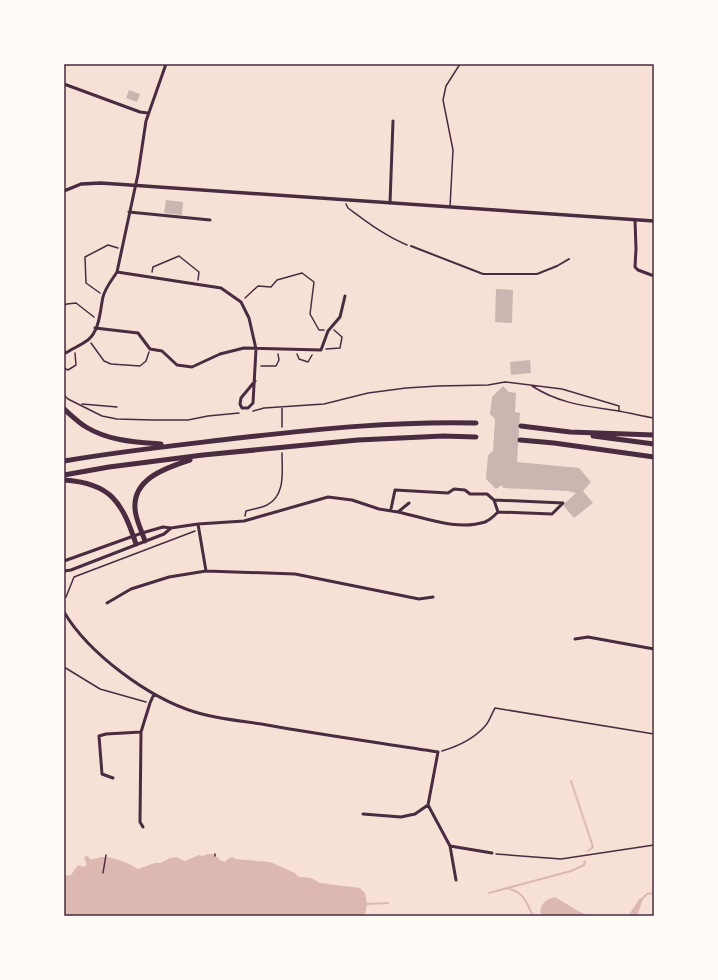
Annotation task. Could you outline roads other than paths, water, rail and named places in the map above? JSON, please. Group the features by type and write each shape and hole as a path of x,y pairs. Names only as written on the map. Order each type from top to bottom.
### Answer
{"highway":[{"path":"64,409 86,427 110,438 130,442 174,445"},
{"path":"64,461 174,445 358,426 443,422 476,423"},
{"path":"521,426 654,444"},
{"path":"570,432 654,435"},
{"path":"64,474 108,467 203,456 358,440 443,436 476,437"},
{"path":"520,440 554,443 654,457"},
{"path":"145,541 134,506 136,496 141,487 147,480 168,467 203,456"},
{"path":"64,480 81,481 94,485 113,497 120,506 134,536 136,544"}],"street":[{"path":"64,354 89,339 98,321 103,295 116,272 136,186 148,113 166,64"},
{"path":"64,84 140,112 148,113"},
{"path":"390,203 393,120"},
{"path":"64,191 81,184 100,183 654,221"},
{"path":"129,212 210,220"},
{"path":"634,220 636,249 635,267 642,272 654,276"},
{"path":"411,246 483,274 537,274 569,259"},
{"path":"116,272 221,288 241,302 249,318 256,349 255,381 253,403 248,408 242,408 240,404 241,398 255,381"},
{"path":"95,328 138,333 150,349 162,351 177,365 192,367 220,354 244,348 321,350 328,331 340,318 345,296"},
{"path":"64,561 163,527 171,528 198,524 244,521 328,497 352,500 379,508 458,525 471,525 486,521 498,512 552,514 563,503 494,500 486,494 470,494 465,490 454,489 448,493 395,490 391,510"},
{"path":"494,500 498,512"},
{"path":"398,512 409,503"},
{"path":"198,524 206,571"},
{"path":"64,571 71,570 164,534 171,528"},
{"path":"107,603 131,589 167,578 206,571 295,574 419,599 433,597"},
{"path":"64,612 84,638 105,659 118,670 170,703 196,712 438,752 428,805 450,846 456,880"},
{"path":"575,639 588,637 654,649"},
{"path":"142,827 140,822 141,732 154,694"},
{"path":"113,778 102,774 99,736 106,734 141,732"},
{"path":"363,814 400,817 415,814 428,805"},
{"path":"450,846 492,853"}],"lane":[{"path":"450,206 453,150 443,100 446,86 460,64"}],"waterway":[{"path":"571,781 593,847 588,851"},
{"path":"489,893 571,871 584,865 585,861"},
{"path":"506,888 517,892 524,898 533,916"},
{"path":"641,900 647,894 654,893"},
{"path":"367,904 388,903"}]}
